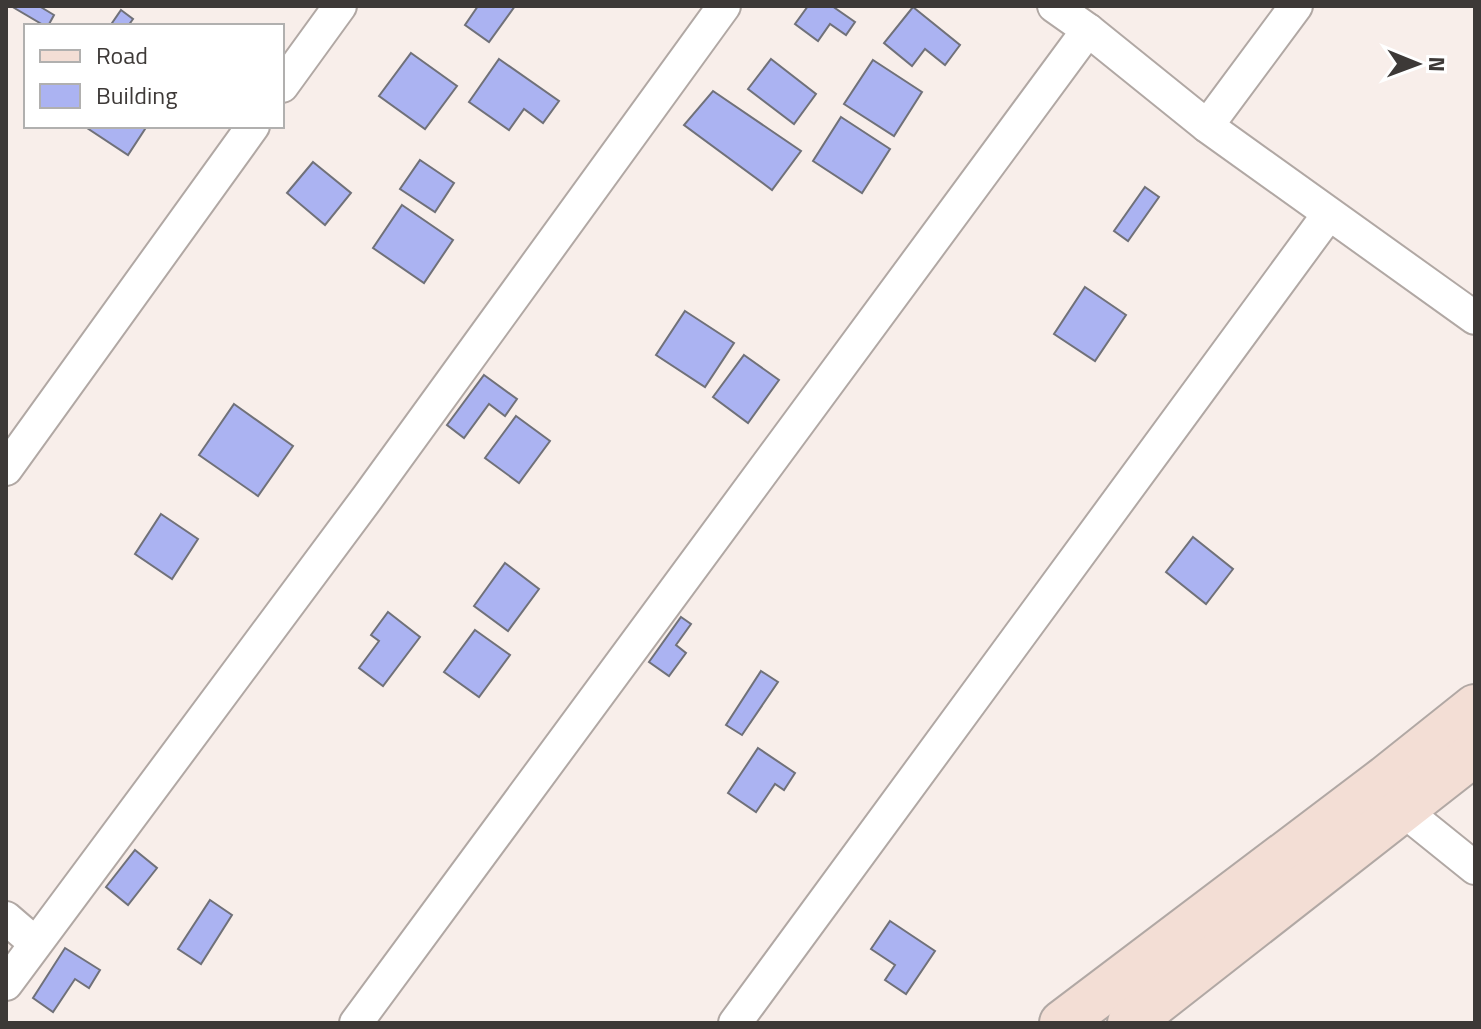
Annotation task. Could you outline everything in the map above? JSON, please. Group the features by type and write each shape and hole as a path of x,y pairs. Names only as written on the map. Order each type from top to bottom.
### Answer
{"main road":[{"path":"1062,1023 1475,707"},
{"path":"1130,1023 1475,753"}],"street":[{"path":"284,83 340,6"},
{"path":"6,984 368,497 724,6"},
{"path":"1054,6 1207,126 1475,318"},
{"path":"1207,126 1296,6"},
{"path":"356,1023 1088,30"},
{"path":"6,469 252,128"},
{"path":"735,1023 1328,215"},
{"path":"1403,810 1475,868"},
{"path":"6,918 35,943"}],"building":[{"path":"11,6 39,6 54,15 49,24 42,24"},
{"path":"478,6 515,6 489,42 465,25"},
{"path":"808,6 832,6 855,22 846,35 830,24 818,41 795,24"},
{"path":"913,7 960,45 945,65 925,49 912,66 884,43"},
{"path":"121,10 133,19 129,24 111,24"},
{"path":"411,53 457,86 425,129 379,96"},
{"path":"499,59 559,101 543,123 524,109 509,130 469,102"},
{"path":"771,59 816,94 794,124 748,89"},
{"path":"873,60 922,92 894,136 844,104"},
{"path":"713,91 801,151 772,190 684,125"},
{"path":"841,117 890,149 862,193 813,161"},
{"path":"87,128 146,128 128,155"},
{"path":"420,160 454,183 435,212 400,189"},
{"path":"313,162 351,193 325,225 287,193"},
{"path":"1145,187 1159,197 1128,241 1114,231"},
{"path":"402,205 453,240 424,283 373,248"},
{"path":"1085,287 1126,315 1095,361 1054,334"},
{"path":"685,311 734,343 705,387 656,355"},
{"path":"744,355 779,380 748,423 713,397"},
{"path":"484,375 517,399 505,416 489,404 464,438 447,425"},
{"path":"234,404 293,446 258,496 199,455"},
{"path":"516,416 550,441 519,483 485,458"},
{"path":"161,514 198,539 172,579 135,554"},
{"path":"1193,537 1233,569 1206,604 1166,572"},
{"path":"505,563 539,589 508,631 474,606"},
{"path":"388,612 420,637 383,686 359,668 379,641 371,635"},
{"path":"681,617 691,624 676,645 686,653 669,676 649,662"},
{"path":"475,630 510,655 479,697 444,672"},
{"path":"761,671 778,682 742,735 726,725"},
{"path":"758,748 795,773 784,790 775,784 756,812 728,793"},
{"path":"135,850 157,868 128,905 106,887"},
{"path":"210,900 232,915 201,964 178,949"},
{"path":"890,921 935,951 906,994 885,980 895,965 871,949"},
{"path":"65,948 100,970 89,988 75,979 53,1012 33,998"}]}
